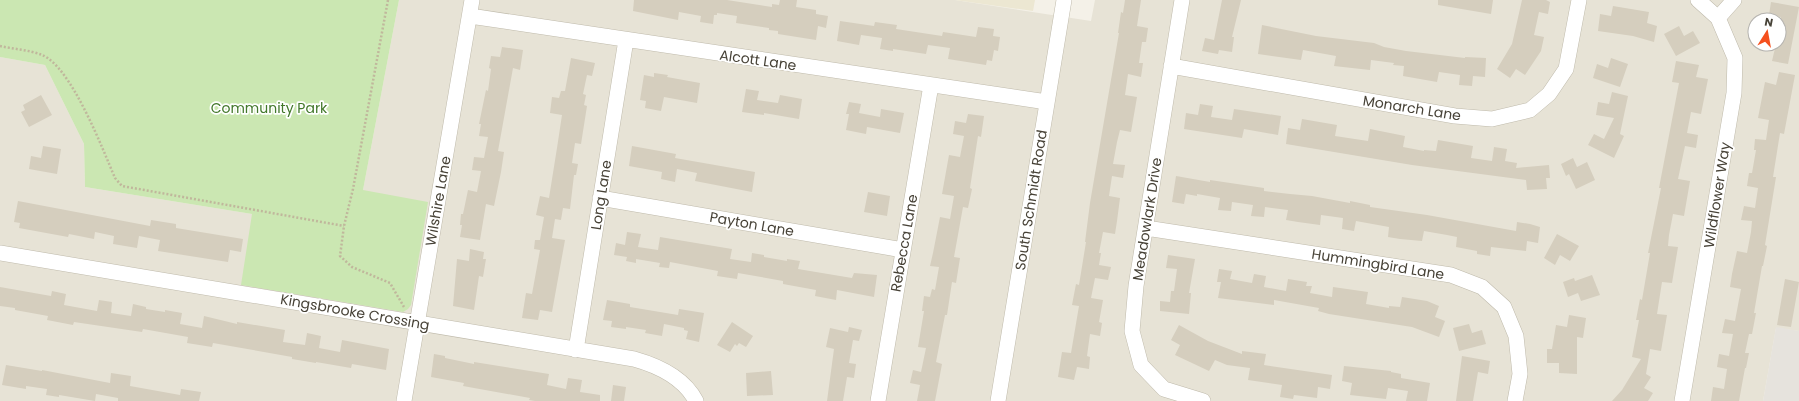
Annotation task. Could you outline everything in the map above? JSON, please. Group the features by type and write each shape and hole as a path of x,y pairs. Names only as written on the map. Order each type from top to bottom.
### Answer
{"street":[{"name":"Wilshire Lane","path":"404,401 472,0"},
{"name":"Meadowlark Drive","path":"1182,0 1136,286 1132,331 1141,365 1164,389 1203,401"},
{"name":"Monarch Lane","path":"1171,66 1455,116 1492,118 1530,110 1549,94 1566,69 1579,0"},
{"name":"Wildflower Way","path":"1682,401 1734,93 1735,58 1718,18 1698,0"},
{"path":"1718,18 1734,0"},
{"name":"South Schmidt Road","path":"998,401 1063,1"},
{"name":"Alcott Lane","path":"470,16 1046,102"},
{"name":"Long Lane","path":"576,350 626,40"},
{"name":"Rebecca Lane","path":"878,401 931,85"},
{"name":"Payton Lane","path":"600,198 903,250"},
{"name":"Hummingbird Lane","path":"1146,228 1451,275 1482,286 1504,307 1516,336 1520,374 1515,401"},
{"name":"Kingsbrooke Crossing","path":"0,253 649,363 677,379 692,393 696,401"}],"path":[{"path":"388,0 353,189 344,226 340,256 352,267 390,283 403,306 418,323"},
{"path":"0,46 43,55 58,68 79,97 115,178 122,186 344,226"}],"shaded area":[{"path":"399,0 955,0 1091,21 1095,0 1799,0 1799,331 1776,328 1763,401 0,401 0,57 45,65 84,144 85,187 252,214 363,190"},
{"path":"955,0 1035,0 1033,11"},
{"path":"1776,327 1799,331 1799,401 1763,401"}],"green space":[{"name":"Community Park","path":"0,0 399,0 363,190 428,202 411,305 403,312 241,285 252,214 85,187 84,144 45,65 0,57"}],"building":[{"path":"634,0 727,0 772,7 772,4 779,5 780,0 797,0 796,7 816,10 816,14 828,16 826,28 818,26 816,40 778,34 778,31 769,30 769,28 736,23 737,16 717,13 717,15 714,15 713,24 700,22 701,16 679,12 678,20 633,11"},
{"path":"1125,0 1141,0 1137,26 1148,28 1146,42 1142,42 1139,63 1143,63 1141,77 1128,74 1125,95 1137,97 1131,132 1120,130 1113,164 1125,165 1123,178 1112,176 1109,196 1120,198 1115,234 1103,232 1099,253 1101,253 1099,265 1111,267 1108,280 1095,278 1091,298 1103,300 1099,322 1102,323 1100,336 1090,334 1087,356 1090,357 1089,369 1077,367 1074,380 1058,377 1062,352 1071,353 1079,306 1072,305 1076,284 1079,285 1086,242 1090,203 1119,33 1121,12 1123,13"},
{"path":"1222,0 1241,0 1232,37 1234,37 1232,52 1219,50 1218,54 1202,51 1205,38 1214,40"},
{"path":"1438,0 1493,0 1491,14 1438,5"},
{"path":"1522,0 1546,0 1550,2 1548,14 1539,12 1534,35 1544,37 1541,51 1525,75 1516,69 1510,78 1497,69 1512,44"},
{"path":"1771,2 1799,7 1788,64 1772,61 1774,52 1787,52 1787,12 1769,12"},
{"path":"1613,6 1649,12 1647,23 1657,26 1654,42 1633,36 1598,31 1600,14 1611,16"},
{"path":"840,21 874,26 875,22 897,25 896,29 942,36 943,32 976,37 978,27 994,29 993,36 1000,37 998,51 994,50 992,61 987,60 986,65 948,59 950,48 928,45 926,54 893,49 893,51 880,49 882,38 861,35 859,45 837,41"},
{"path":"1262,25 1316,36 1374,43 1384,47 1406,51 1465,58 1486,58 1485,77 1473,76 1472,86 1459,85 1460,75 1439,72 1437,82 1403,76 1404,66 1393,65 1394,63 1371,60 1370,70 1334,66 1336,56 1303,50 1301,60 1258,54"},
{"path":"1679,26 1684,36 1693,31 1700,43 1676,56 1664,34"},
{"path":"502,47 523,50 520,70 513,68 498,151 504,152 494,206 486,204 480,240 460,237 462,225 460,225 461,214 463,214 468,190 477,192 481,171 472,170 474,157 484,158 488,137 479,136 481,124 479,124 486,90 488,91 491,56 500,57"},
{"path":"571,58 595,63 592,76 587,75 583,94 586,95 584,105 587,106 581,144 575,143 572,163 578,164 576,175 574,175 570,209 563,208 561,220 555,219 552,238 565,240 552,312 540,310 538,320 522,318 526,293 532,294 540,250 534,249 535,240 540,240 544,217 536,215 540,196 549,198 562,115 550,113 552,97 559,98 561,91 565,91"},
{"path":"1611,58 1628,64 1620,87 1593,78 1597,64 1608,68"},
{"path":"1676,61 1699,65 1696,77 1708,79 1701,114 1691,112 1687,133 1698,135 1696,148 1685,146 1678,179 1690,181 1684,216 1673,214 1669,235 1668,246 1678,247 1672,283 1662,282 1657,314 1667,315 1661,351 1650,349 1646,374 1651,377 1644,388 1653,393 1648,401 1612,401 1622,390 1641,359 1632,357 1639,320 1636,320 1640,299 1642,300 1650,253 1648,253 1661,188 1659,188 1679,83 1672,82"},
{"path":"1779,72 1795,75 1784,134 1780,133 1773,177 1776,177 1765,245 1767,246 1762,266 1752,334 1749,334 1745,353 1749,353 1746,368 1739,401 1711,401 1713,387 1724,389 1727,369 1717,367 1719,354 1729,356 1733,334 1722,333 1725,319 1735,321 1741,289 1730,287 1732,274 1737,251 1747,253 1751,232 1752,221 1741,220 1744,206 1755,208 1758,188 1747,186 1749,173 1752,173 1756,150 1754,150 1755,139 1766,140 1769,120 1758,118 1765,82 1776,85"},
{"path":"654,73 700,83 697,103 664,97 661,111 645,108 646,101 640,100 644,75 654,77"},
{"path":"746,89 759,91 757,100 778,103 780,95 802,99 799,119 764,113 764,115 742,112"},
{"path":"1612,92 1628,96 1620,134 1624,136 1614,158 1588,145 1594,134 1604,139 1614,118 1596,115 1598,102 1609,104"},
{"path":"41,95 52,115 29,127 21,112 25,110 23,105"},
{"path":"849,102 861,104 859,113 880,117 881,109 904,113 900,133 867,127 866,134 846,130 849,114 846,114"},
{"path":"1200,104 1213,106 1211,117 1232,120 1234,109 1281,116 1278,135 1244,129 1242,138 1184,129 1186,113 1198,115"},
{"path":"968,114 984,116 981,137 978,136 970,188 972,189 968,208 963,207 954,257 960,258 956,283 952,282 947,315 945,315 936,362 942,364 935,401 917,401 920,385 910,383 913,370 921,372 926,348 918,347 924,311 922,311 924,296 930,297 932,289 935,290 939,267 930,266 940,217 950,219 954,196 942,194 949,155 960,157 964,136 953,134 955,121 966,123"},
{"path":"1302,119 1337,125 1335,136 1368,141 1370,129 1405,136 1403,147 1424,151 1436,151 1438,140 1473,146 1471,158 1492,161 1494,147 1507,149 1505,161 1517,163 1516,168 1549,165 1550,178 1546,178 1547,189 1527,190 1526,180 1412,165 1286,144 1288,128 1300,130"},
{"path":"43,146 61,149 57,174 29,169 31,156 41,158"},
{"path":"632,146 676,154 675,158 755,172 752,192 695,181 697,173 677,169 675,182 661,179 662,172 629,166"},
{"path":"1573,158 1577,167 1587,162 1595,180 1576,189 1569,174 1566,176 1561,164"},
{"path":"1176,176 1210,182 1210,180 1264,188 1264,191 1312,196 1350,203 1350,201 1370,205 1370,207 1427,215 1516,231 1517,222 1530,224 1540,227 1538,243 1527,241 1526,251 1491,247 1490,256 1477,254 1477,251 1456,247 1457,237 1424,231 1422,241 1400,239 1388,237 1389,227 1356,221 1354,231 1342,229 1343,218 1321,215 1320,225 1298,222 1286,220 1288,210 1265,207 1264,217 1251,216 1253,205 1232,202 1231,211 1218,210 1220,198 1197,194 1197,196 1186,194 1184,204 1172,202"},
{"path":"868,192 890,196 887,216 864,212"},
{"path":"18,201 150,226 151,220 176,224 176,228 243,239 241,252 230,250 228,262 158,251 160,240 139,236 137,248 113,244 114,236 95,232 94,239 69,234 68,237 19,228 20,223 14,222"},
{"path":"627,232 641,234 638,247 658,250 660,237 732,249 730,259 751,262 752,253 764,255 764,257 787,261 787,259 800,261 798,269 852,278 854,273 877,275 874,297 837,290 836,300 815,296 816,290 783,284 783,281 738,273 737,279 717,276 718,271 670,262 669,268 659,267 660,263 636,259 636,263 626,261 627,257 614,255 616,243 625,245"},
{"path":"1557,234 1579,246 1570,261 1560,255 1555,265 1544,258"},
{"path":"470,249 484,252 483,259 486,259 483,277 479,276 474,310 453,306 457,259 469,261"},
{"path":"1168,255 1195,259 1189,293 1191,293 1189,314 1160,311 1160,301 1170,302 1171,291 1174,291 1177,269 1166,268"},
{"path":"1219,269 1232,271 1230,279 1252,283 1254,274 1266,276 1264,287 1286,291 1288,279 1307,282 1306,286 1312,286 1310,293 1332,297 1333,287 1368,292 1366,304 1389,308 1389,306 1400,307 1402,297 1427,301 1439,306 1435,317 1445,321 1439,337 1412,327 1329,314 1318,311 1319,308 1274,300 1274,305 1218,298 1221,282 1217,282"},
{"path":"1592,275 1600,295 1581,301 1578,293 1568,297 1563,282 1574,278 1575,281"},
{"path":"1785,279 1799,282 1791,327 1777,325"},
{"path":"0,287 51,296 52,291 66,294 64,305 97,311 99,300 112,302 111,313 131,316 133,304 146,307 146,309 182,313 180,324 202,328 204,316 237,324 237,322 285,330 283,342 305,345 307,333 321,336 319,348 340,352 342,340 389,349 386,370 352,364 351,368 316,363 292,359 292,357 213,343 212,347 187,343 188,337 143,329 142,332 74,322 73,325 47,320 48,316 0,306"},
{"path":"607,300 630,304 630,307 678,315 679,309 704,313 699,342 686,339 688,331 684,330 684,328 664,324 662,336 645,333 646,330 626,327 626,329 611,327 612,321 603,320"},
{"path":"1569,315 1586,318 1583,338 1577,337 1577,374 1559,373 1559,363 1547,363 1547,349 1552,349 1556,325 1567,327"},
{"path":"732,322 753,336 746,347 739,343 737,346 735,344 730,352 717,345"},
{"path":"1469,324 1472,333 1482,330 1486,344 1459,351 1453,328"},
{"path":"1179,325 1208,341 1242,354 1242,351 1266,354 1264,365 1332,375 1330,389 1318,387 1317,398 1294,395 1293,399 1280,397 1282,385 1248,380 1250,368 1227,365 1215,360 1209,371 1175,355 1180,345 1171,340"},
{"path":"849,327 862,330 859,341 853,340 849,363 856,364 854,378 847,377 843,401 827,401 834,349 826,347 830,328 848,332"},
{"path":"434,354 445,356 445,358 474,364 474,362 549,374 547,385 566,389 568,378 582,380 580,392 600,395 600,401 535,401 529,400 530,398 463,386 464,383 431,377"},
{"path":"1462,356 1490,361 1488,374 1478,372 1473,401 1456,401"},
{"path":"6,365 42,370 110,383 111,373 131,376 130,386 180,395 181,389 201,392 199,401 118,401 118,398 96,394 95,401 59,395 59,397 46,395 47,389 26,386 26,389 2,385"},
{"path":"1344,366 1391,371 1401,374 1401,378 1430,383 1427,401 1406,401 1408,391 1388,388 1386,399 1350,395 1352,383 1342,381"},
{"path":"771,371 773,395 747,396 746,373"},
{"path":"613,385 626,387 624,401 611,401"}]}
